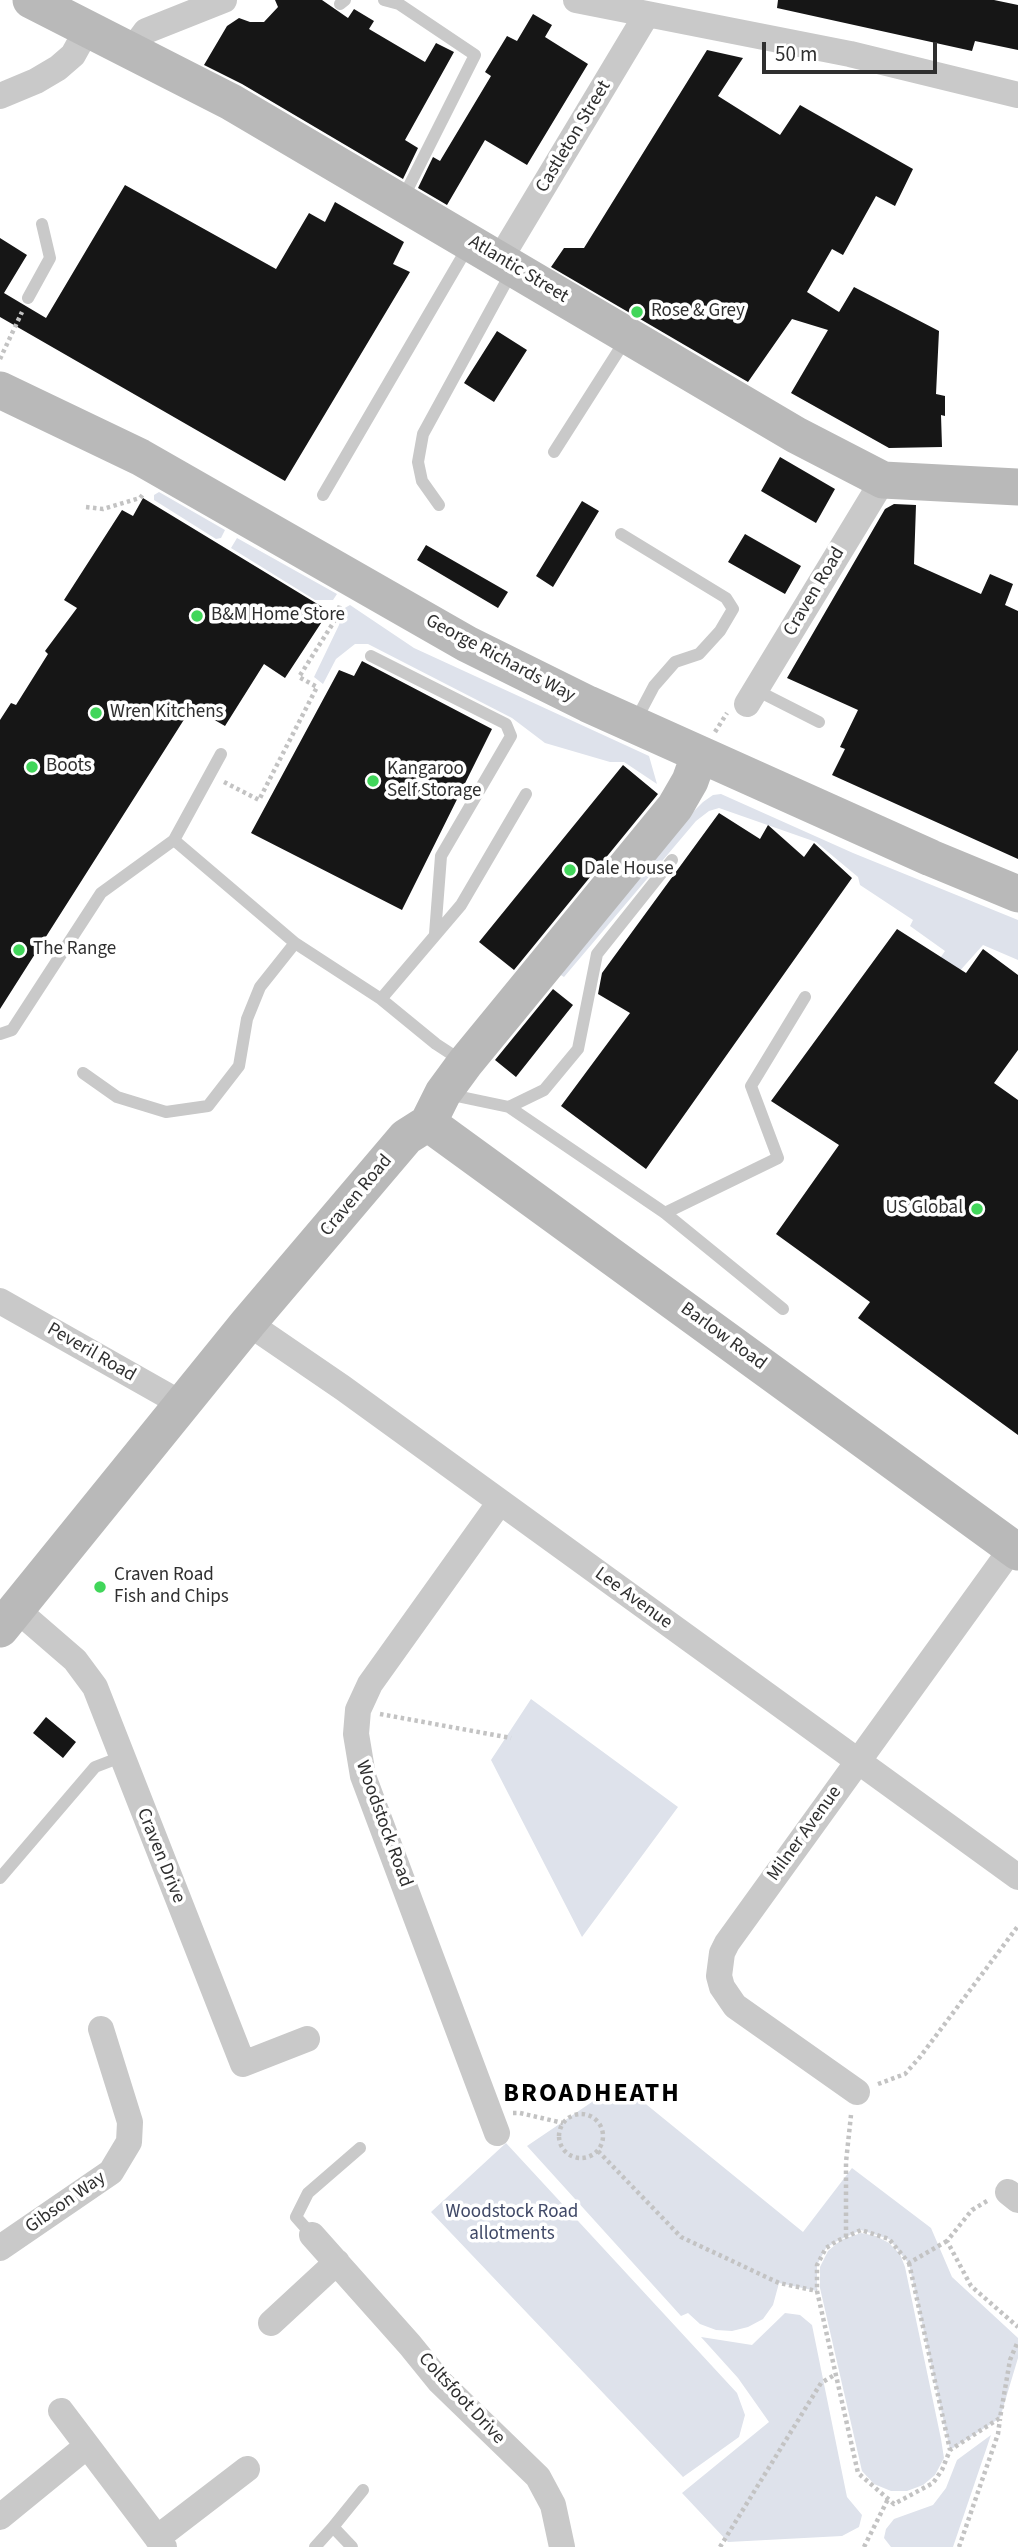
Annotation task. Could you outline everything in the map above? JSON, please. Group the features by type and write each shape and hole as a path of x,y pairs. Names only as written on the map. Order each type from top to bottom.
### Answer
{"street":[{"name":"Atlantic Street","path":"31,0 231,102 796,435 883,480 1018,487"},
{"path":"132,50 146,31 224,0"},
{"path":"576,0 849,54 1018,95"},
{"name":"Castleton Street","path":"495,256 647,14"},
{"path":"0,96 37,81 58,68 73,55 88,28"},
{"name":"George Richards Way","path":"0,390 160,469 467,644 699,756 931,859 1018,894"},
{"name":"Craven Road","path":"751,697 883,480"},
{"name":"Craven Road","path":"8,1619 248,1323 406,1137 436,1108 465,1063 675,807 690,781 699,756"},
{"name":"Barlow Road","path":"436,1108 1015,1550"},
{"name":"Peveril Road","path":"0,1301 182,1404"},
{"name":"Lee Avenue","path":"248,1323 343,1388 1018,1877"},
{"name":"Woodstock Road","path":"494,2124 363,1776 357,1751 358,1710 370,1684 500,1502"},
{"name":"Milner Avenue","path":"856,2092 735,2006 722,1987 719,1964 727,1943 1015,1550"},
{"name":"Craven Drive","path":"8,1619 75,1660 95,1687 243,2064 307,2039"},
{"name":"Gibson Way","path":"0,2248 111,2172 129,2142 130,2122 101,2029"},
{"name":"Coltsfoot Drive","path":"312,2235 440,2382 538,2477 553,2505 562,2547"},
{"path":"271,2323 337,2262"},
{"path":"61,2411 161,2542 247,2469"},
{"path":"0,2517 87,2446"}],"lane":[{"path":"384,0 399,4 475,55 402,202"},
{"path":"28,298 50,258 41,224"},
{"path":"323,495 495,256"},
{"path":"439,505 422,481 418,462 424,434 495,256"},
{"path":"554,453 628,336"},
{"path":"621,534 726,598 733,609 720,631 699,654 675,662 654,686 633,726"},
{"path":"371,656 506,724 511,736 442,856 435,934"},
{"path":"751,697 819,722"},
{"path":"0,1034 12,1031 101,893 174,840 221,754"},
{"path":"381,999 461,905 526,794"},
{"path":"174,840 295,943 381,999 436,1044 465,1063"},
{"path":"509,1107 544,1090 578,1049 597,954 672,860"},
{"path":"83,1073 117,1097 166,1112 208,1106 239,1066 247,1019 260,988 295,943"},
{"path":"665,1213 778,1158 751,1086 805,997"},
{"path":"436,1108 480,1102 509,1107 665,1213 783,1309"},
{"path":"0,1878 95,1767 121,1757"},
{"path":"312,2235 296,2217 308,2193 360,2148"},
{"path":"315,2547 363,2490"},
{"path":"333,2527 352,2547"}],"path":[{"path":"0,359 28,298"},
{"path":"86,507 103,509 140,498 160,469"},
{"path":"211,774 259,800 317,687 299,677 335,620"},
{"path":"699,756 731,706 751,697"},
{"path":"358,1710 511,1738"},
{"path":"846,2236 846,2162 850,2118 856,2092 905,2074 1018,1926"},
{"path":"494,2124 520,2113 563,2123"},
{"path":"582,2114 595,2119 602,2131 602,2145 598,2151 592,2156 577,2158 564,2151 558,2137 563,2123 568,2118 582,2114"},
{"path":"598,2151 681,2237 779,2283 817,2291"},
{"path":"909,2263 947,2241 972,2210 993,2197 1013,2196"},
{"path":"860,2230 889,2239 909,2263 950,2450 933,2483 894,2504 858,2473 817,2291 817,2265 826,2248 846,2236 860,2230"},
{"path":"947,2241 971,2286 1018,2327"},
{"path":"959,2547 998,2434 1010,2360 1018,2341"},
{"path":"720,2547 821,2383 836,2374"},
{"path":"950,2450 1000,2418"},
{"path":"864,2547 888,2499"}],"green space":[{"path":"159,492 225,530 221,538 216,539 154,500 154,495"},
{"path":"237,538 337,594 333,600 315,600 231,548"},
{"path":"350,605 414,648 649,756 657,784 624,762 610,762 545,743 512,718 368,644 355,644 336,659 323,684 314,677 339,625 343,609"},
{"path":"721,794 853,853 1018,920 1018,960 983,945 957,974 930,973 945,951 910,926 913,920 860,885 858,877 816,842 719,808 709,811 696,821 564,977 559,974 678,827 703,802 713,795"},
{"path":"531,1699 678,1807 582,1937 491,1760"},
{"path":"620,2083 803,2232 852,2168 931,2228 952,2277 1018,2338 1018,2358 1000,2418 950,2450 909,2264 889,2239 861,2230 826,2248 817,2265 817,2291 779,2283 773,2305 763,2319 748,2327 732,2331 716,2330 700,2324 688,2313 681,2316 527,2146"},
{"name":"Woodstock Road allotments","path":"506,2143 737,2393 745,2415 739,2437 683,2477 431,2212"},
{"path":"861,2233 876,2236 889,2243 900,2254 941,2439 944,2458 935,2475 923,2485 907,2491 891,2491 874,2484 862,2471 820,2288 820,2267 828,2251 841,2240"},
{"path":"785,2313 800,2315 812,2325 847,2497 862,2515 859,2527 842,2536 728,2542 682,2493 769,2422 738,2378 701,2337 752,2345"},
{"path":"991,2435 953,2547 891,2547 884,2538 886,2529 894,2519 933,2505 946,2488 957,2460"}],"building":[{"path":"275,0 322,0 348,18 354,9 374,21 369,29 425,62 436,43 454,52 405,140 418,148 403,179 242,84 204,65 227,26 239,18 250,22 264,22 278,7"},
{"path":"778,0 994,0 1018,5 1018,50 975,41 972,51 777,8"},
{"path":"533,14 552,25 545,37 588,64 527,165 485,140 447,205 418,188 433,157 440,161 491,76 485,72 507,36 517,41"},
{"path":"707,50 743,58 718,96 780,135 800,105 913,169 895,206 876,196 843,255 832,249 807,292 839,312 854,287 939,331 936,394 945,396 945,416 941,415 942,447 889,448 791,393 828,330 792,319 748,382 551,267 564,248 584,248"},
{"path":"125,185 276,269 309,213 325,222 335,202 404,242 393,264 410,272 285,481 0,317 0,238 27,255 4,293 46,318"},
{"path":"497,331 527,350 494,402 464,383"},
{"path":"780,457 835,489 816,523 761,491"},
{"path":"143,498 329,611 285,678 264,664 225,726 192,707 0,1009 0,720 11,703 16,705 48,654 45,651 77,608 64,600 122,510 133,516"},
{"path":"582,501 599,511 553,587 536,576"},
{"path":"894,504 916,505 914,564 981,594 990,574 1013,584 1005,605 1018,611 1018,859 832,775 845,749 840,747 858,710 787,678 885,509"},
{"path":"745,534 801,566 785,594 728,562"},
{"path":"426,545 508,592 498,608 417,560"},
{"name":"Kangaroo Self Storage","path":"362,661 492,729 402,910 251,833 339,670 354,676"},
{"name":"Dale House","path":"623,765 658,794 514,970 479,942"},
{"path":"719,813 760,839 768,825 804,857 814,843 852,878 646,1169 561,1106 630,1013 598,994 602,973"},
{"path":"897,929 966,973 983,949 1018,975 1018,1050 994,1083 1018,1100 1018,1435 858,1318 870,1302 776,1234 839,1145 771,1101"},
{"path":"553,989 573,1005 516,1077 495,1060"},
{"path":"46,1717 76,1742 63,1758 33,1733"}],"place":[{"name":"Rose & Grey","path":"637,312"},
{"name":"B&M Home Store","path":"197,616"},
{"name":"Wren Kitchens","path":"96,713"},
{"name":"Boots","path":"32,767"},
{"name":"Kangaroo Self Storage","path":"373,781"},
{"name":"Dale House","path":"570,870"},
{"name":"The Range","path":"19,950"},
{"name":"US Global","path":"977,1209"},
{"name":"Craven Road Fish and Chips","path":"100,1587"}],"district":[{"name":"BROADHEATH","path":"592,2095"}]}
